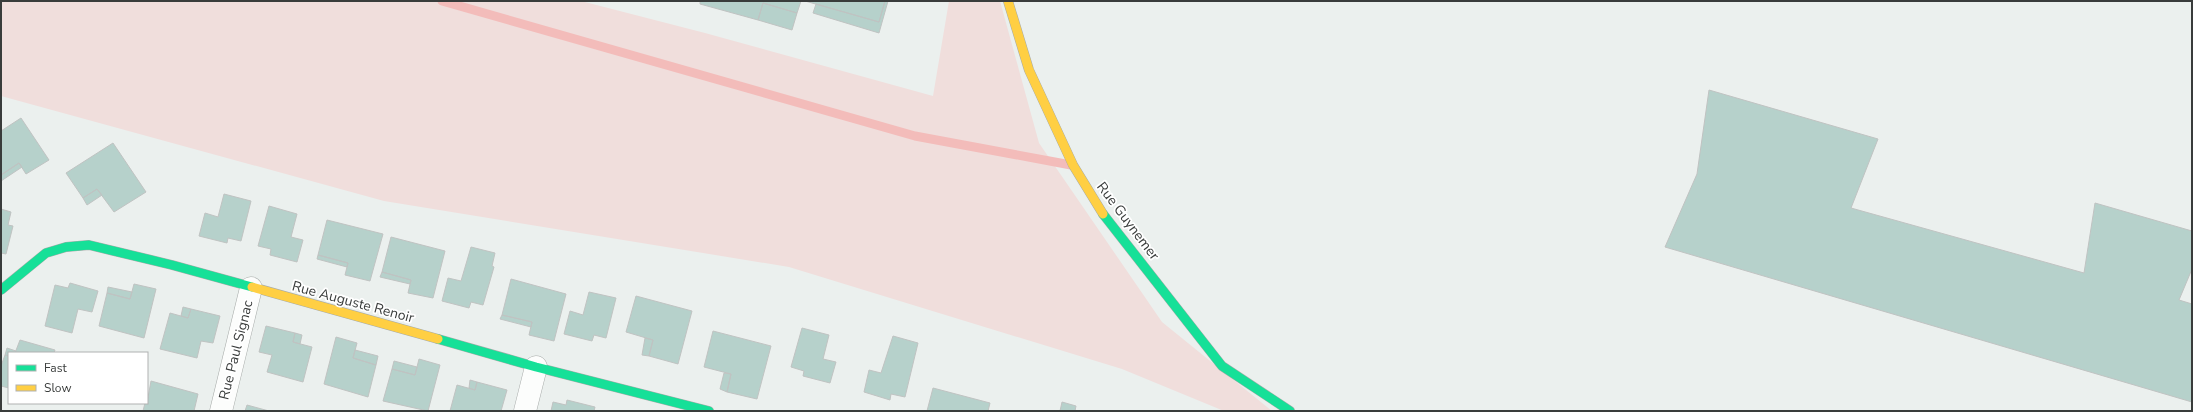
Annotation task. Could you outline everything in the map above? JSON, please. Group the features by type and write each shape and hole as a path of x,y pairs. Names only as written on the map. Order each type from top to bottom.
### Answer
{"street":[{"name":"Rue Guynemer","path":"1008,1 1029,70 1073,165 1096,205 1222,366 1290,411"},
{"name":"Rue Auguste Renoir","path":"1,290 11,280 46,253 66,247 89,245 172,265 536,367 708,411"},
{"name":"Rue Paul Signac","path":"220,411 251,288"},
{"path":"525,411 536,367"}],"shaded area":[{"path":"1,1 581,1 705,33 933,96 949,1 1000,1 1039,143 1162,322 1272,411 1224,411 1122,369 789,267 384,201 1,96"}],"building":[{"path":"700,1 801,1 797,13 763,3 758,20 700,4"},
{"path":"805,1 885,1 879,22"},
{"path":"885,1 888,1 879,33 813,13 816,4 879,22"},
{"path":"763,3 797,13 792,30 758,20"},
{"path":"1709,90 1878,139 1851,208 2084,273 2095,203 2192,231 2192,269 2179,300 2192,304 2192,402 1665,247 1697,174"},
{"path":"21,118 49,160 26,174 19,163 1,175 1,131"},
{"path":"113,143 146,192 114,212 97,189 83,198 66,173"},
{"path":"19,163 22,167 1,181 1,175"},
{"path":"97,189 102,195 87,205 83,198"},
{"path":"224,194 251,201 241,241 228,238 227,243 199,236 205,213 218,217"},
{"path":"269,206 297,214 291,237 303,240 297,262 270,255 271,249 258,246"},
{"path":"1,209 11,212 8,225 13,226 6,254 1,253"},
{"path":"327,220 383,234 370,281 345,275 348,263 318,255"},
{"path":"391,237 445,251 433,298 408,293 411,280 382,272"},
{"path":"471,247 495,253 492,266 494,267 483,305 471,302 469,308 442,301 448,278 461,281"},
{"path":"318,255 348,263 347,267 317,259"},
{"path":"382,272 411,280 410,284 380,277"},
{"path":"511,279 566,294 554,341 529,335 532,322 502,315"},
{"path":"70,283 98,291 92,312 78,309 72,333 45,326 55,285 68,288"},
{"path":"134,284 156,289 144,338 99,326 107,293 130,299"},
{"path":"108,287 132,292 130,299 107,293"},
{"path":"589,292 616,298 606,338 594,335 592,341 564,334 570,311 583,315"},
{"path":"636,296 692,311 678,364 649,356 653,340 626,332"},
{"path":"183,307 191,309 188,318 181,316"},
{"path":"191,309 220,316 213,343 201,341 197,358 160,349 170,313 188,318"},
{"path":"502,315 532,322 531,327 500,319"},
{"path":"266,326 295,333 293,342 312,347 303,382 267,372 272,355 259,352"},
{"path":"802,328 829,335 823,359 836,362 830,383 803,376 804,371 791,367"},
{"path":"713,331 771,346 757,399 727,392 731,374 704,367"},
{"path":"295,333 302,335 300,344 293,342"},
{"path":"893,336 918,343 905,397 891,394 890,400 864,392 869,370 881,373"},
{"path":"336,337 357,343 353,358 376,365 368,397 324,384"},
{"path":"645,338 653,340 649,356 642,355"},
{"path":"20,340 55,350 54,352 15,352"},
{"path":"7,348 16,351 8,352 8,356 5,355"},
{"path":"355,350 378,356 376,365 353,358"},
{"path":"5,355 8,356 8,388 1,386 1,366"},
{"path":"419,359 440,365 428,411 383,401 392,369 415,375"},
{"path":"394,361 417,367 415,375 392,369"},
{"path":"724,373 731,374 727,392 720,389"},
{"path":"470,380 477,382 475,390 469,388"},
{"path":"151,381 198,394 194,411 143,411 145,404 148,404"},
{"path":"477,382 507,390 501,411 450,411 457,385 475,390"},
{"path":"933,388 990,403 988,411 927,411"},
{"path":"567,400 595,407 594,411 551,411 553,402 566,405"},
{"path":"1062,402 1076,406 1075,411 1060,411"},
{"path":"247,405 269,411 245,411"}],"waterway":[{"path":"442,1 915,136 1071,165"}],"traffic: fast":[{"path":"1103,214 1222,366 1290,411"},
{"path":"1,290 46,253 66,247 89,245 172,265 252,287"},
{"path":"438,339 536,367 709,411"}],"traffic: slow":[{"path":"1008,1 1029,70 1073,165 1103,214"},
{"path":"252,287 438,339"}]}
